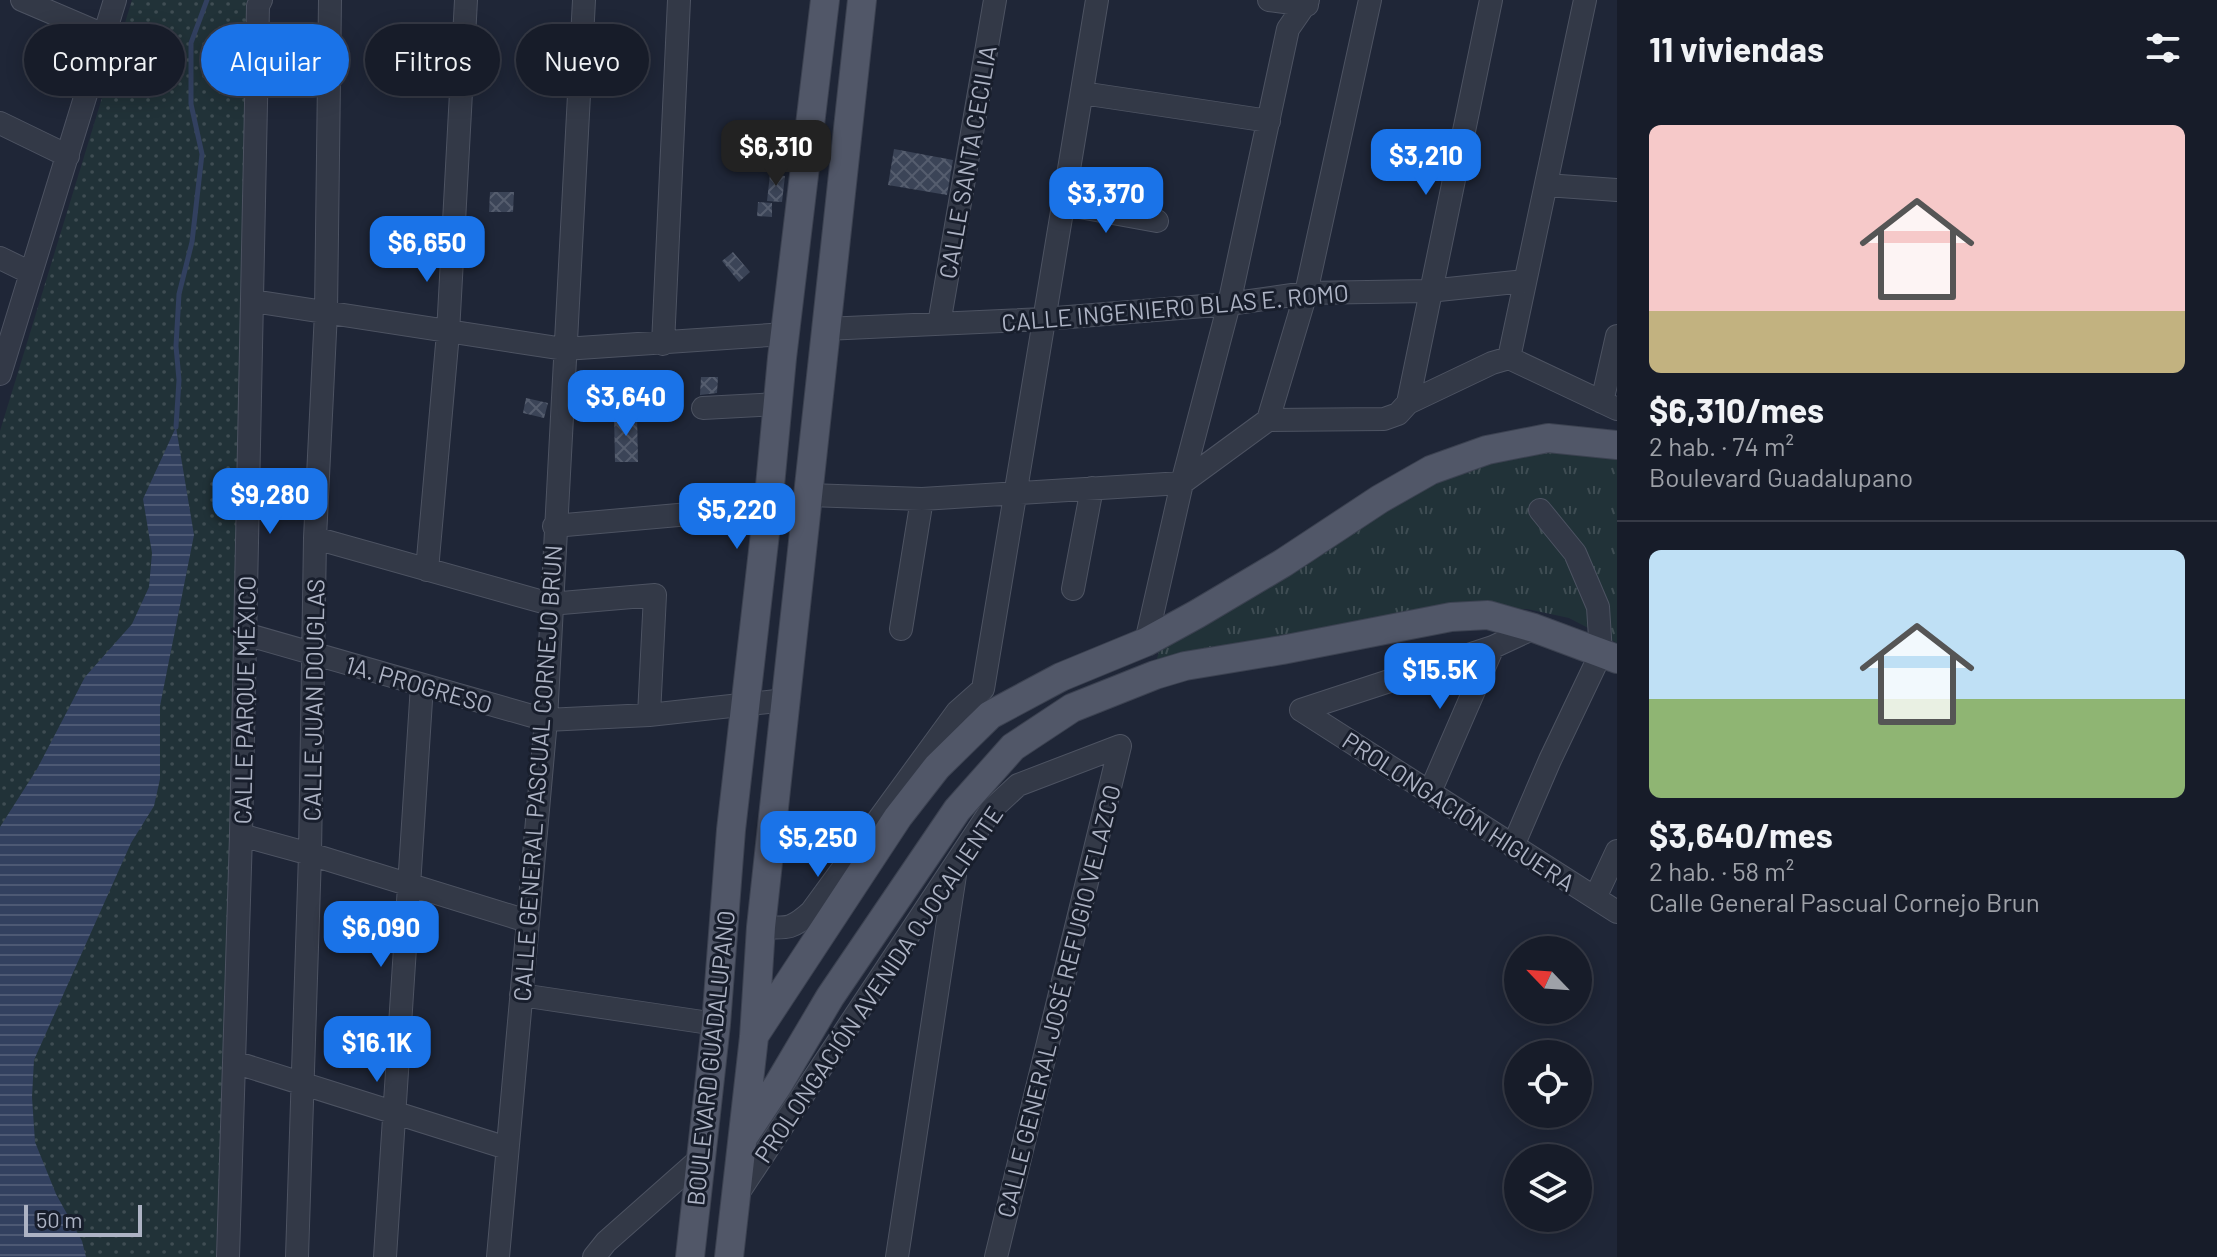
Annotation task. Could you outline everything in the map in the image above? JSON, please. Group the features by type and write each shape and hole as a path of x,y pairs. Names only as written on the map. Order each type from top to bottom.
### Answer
{"main road":[{"name":"BOULEVARD GUADALUPANO","path":"690,1257 716,1024 731,830 825,0"},
{"name":"BOULEVARD GUADALUPANO","path":"729,1257 747,1057 862,0"},
{"path":"705,1110 747,1057 898,817 937,767 990,715 1061,677 1146,642 1283,563 1380,499 1431,470 1487,450 1548,438 1617,445"},
{"name":"PROLONGACIÓN AVENIDA OJOCALIENTE","path":"741,1140 830,997 968,819 1013,747 1072,708 1185,666 1451,617 1488,615 1534,628 1609,656"},
{"path":"731,830 743,861 730,1022 747,1057 765,1084 778,1085"},
{"path":"811,912 849,892"}],"street":[{"path":"22,0 78,24"},
{"path":"107,24 115,0"},
{"name":"CALLE PARQUE MÉXICO","path":"228,1257 241,835 258,6 261,0"},
{"name":"CALLE JUAN DOUGLAS","path":"297,1257 310,854 315,538 326,312 330,0"},
{"path":"427,570 448,333 466,0"},
{"name":"CALLE GENERAL PASCUAL CORNEJO BRUN","path":"498,1257 546,720 584,0"},
{"path":"663,344 679,0"},
{"name":"CALLE SANTA CECILIA","path":"939,324 995,0"},
{"path":"761,927 796,926 811,912 957,712 983,689 1097,0"},
{"path":"1269,0 1308,3"},
{"path":"1268,420 1306,293 1370,0"},
{"path":"1408,403 1491,0"},
{"path":"1509,358 1585,0"},
{"path":"1146,642 1182,483 1229,304 1288,29 1308,3"},
{"path":"1082,93 1269,121"},
{"path":"0,374 86,96"},
{"path":"0,123 68,156"},
{"path":"1546,185 1617,190"},
{"path":"1063,204 1157,221"},
{"path":"0,258 31,273"},
{"name":"CALLE INGENIERO BLAS E. ROMO","path":"825,329 1044,319 1229,304 1306,293 1429,291 1525,281"},
{"path":"253,301 564,349 785,334"},
{"path":"809,495 922,499 1182,483 1268,420 1384,419 1398,414 1408,403 1509,358 1610,406 1617,336"},
{"path":"703,408 777,404"},
{"path":"1073,589 1092,488"},
{"path":"901,629 922,499"},
{"path":"554,526 768,507"},
{"path":"1513,846 1550,760 1609,656 1598,607 1575,553 1540,510"},
{"path":"315,538 550,604 655,595 649,715"},
{"path":"1430,792 1493,647 1534,628"},
{"name":"1A. PROGRESO","path":"245,634 546,720 649,715 786,700"},
{"name":"PROLONGACIÓN HIGUERA","path":"1493,647 1301,710 1617,912"},
{"path":"385,1257 422,685"},
{"name":"PROLONGACIÓN AVENIDA OJOCALIENTE","path":"736,1197 957,865 968,819 991,810 1018,785 1120,746"},
{"name":"CALLE GENERAL JOSÉ REFUGIO VELAZCO","path":"996,1257 1120,746"},
{"path":"241,835 527,921"},
{"path":"1595,898 1617,851"},
{"path":"897,1257 957,865"},
{"path":"521,995 716,1024"},
{"path":"234,1062 507,1148"},
{"path":"594,1257 606,1242 701,1158"}],"green space":[{"path":"132,0 252,0 251,24 201,24 201,96 250,96 229,906 216,1257 0,1257 0,431 103,96 185,96 185,24 125,24"},
{"path":"1544,449 1617,454 1617,643 1569,618 1527,609 1444,610 1156,662 1160,648 1453,470"}],"water":[{"path":"176,427 194,535 160,706 160,779 154,806 131,843 34,1060 32,1097 35,1142 56,1194 82,1241 86,1257 0,1257 0,827 37,769 85,677 132,624 149,587 152,553 143,499"}],"building":[{"path":"894,149 953,160 947,195 888,185"},
{"path":"770,174 785,176 782,202 767,201"},
{"path":"490,192 514,192 513,212 489,212"},
{"path":"758,202 772,203 772,217 757,216"},
{"path":"733,252 750,272 739,282 722,261"},
{"path":"701,377 718,377 717,393 700,395"},
{"path":"526,398 548,403 544,418 523,413"},
{"path":"614,413 637,413 638,462 615,462"}],"waterway":[{"path":"176,427 179,294 192,242 202,154 191,104 191,43 207,0"}]}
